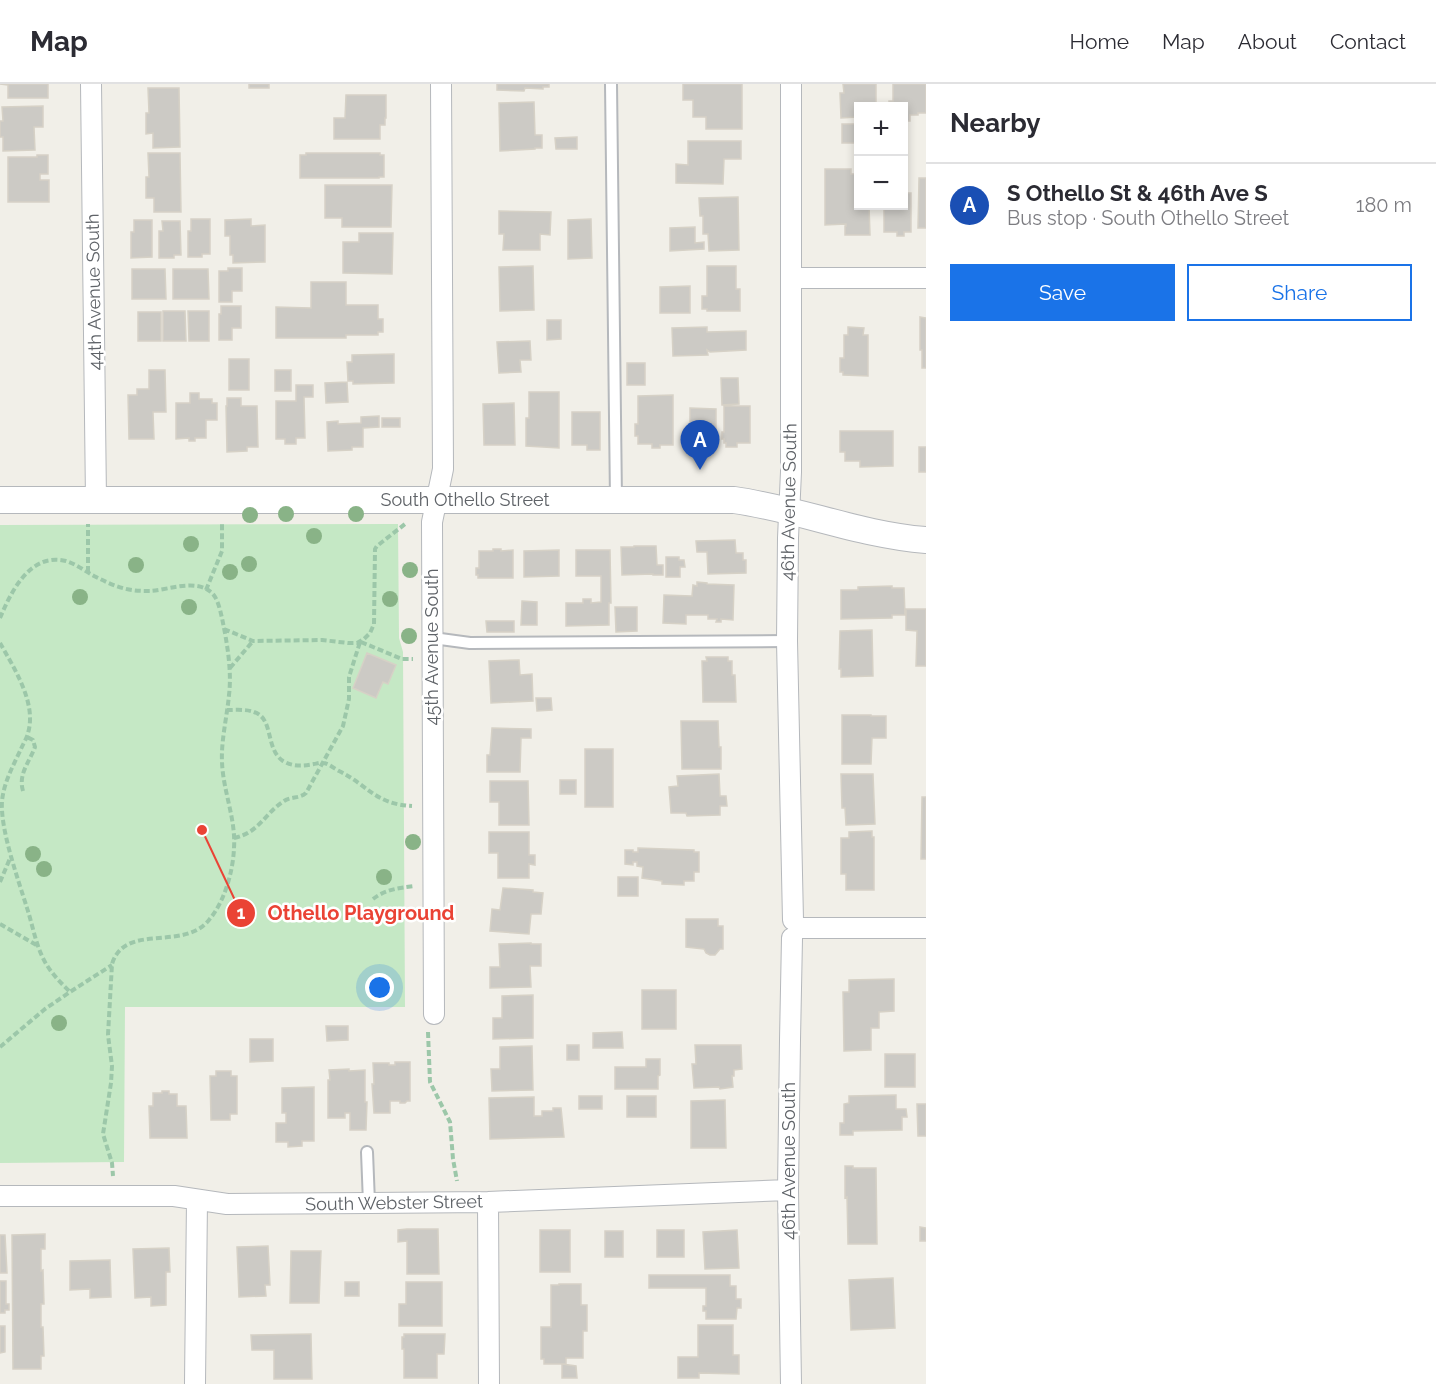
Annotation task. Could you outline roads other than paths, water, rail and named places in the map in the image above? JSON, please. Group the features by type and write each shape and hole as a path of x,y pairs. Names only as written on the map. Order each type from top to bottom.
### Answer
{"street":[{"name":"44th Avenue South","path":"91,84 96,500"},
{"name":"45th Avenue South","path":"434,1014 432,522 443,469 441,84"},
{"name":"46th Avenue South","path":"791,84 791,460 787,641 796,929 790,1040 788,1190 791,1384"},
{"path":"791,278 926,278"},
{"name":"South Othello Street","path":"0,500 735,500 763,504 869,532 926,540"},
{"path":"796,929 926,928"},
{"name":"South Webster Street","path":"0,1196 174,1196 227,1204 369,1203 488,1202 788,1190"},
{"path":"195,1384 197,1200"},
{"path":"488,1202 489,1384"}],"lane":[{"path":"611,84 616,500"},
{"path":"433,638 470,643 787,641"},
{"path":"367,1152 369,1203"}],"place":[{"name":"S Othello St & 46th Ave S","path":"700,470"},
{"name":"Othello Playground","path":"202,830"}]}
